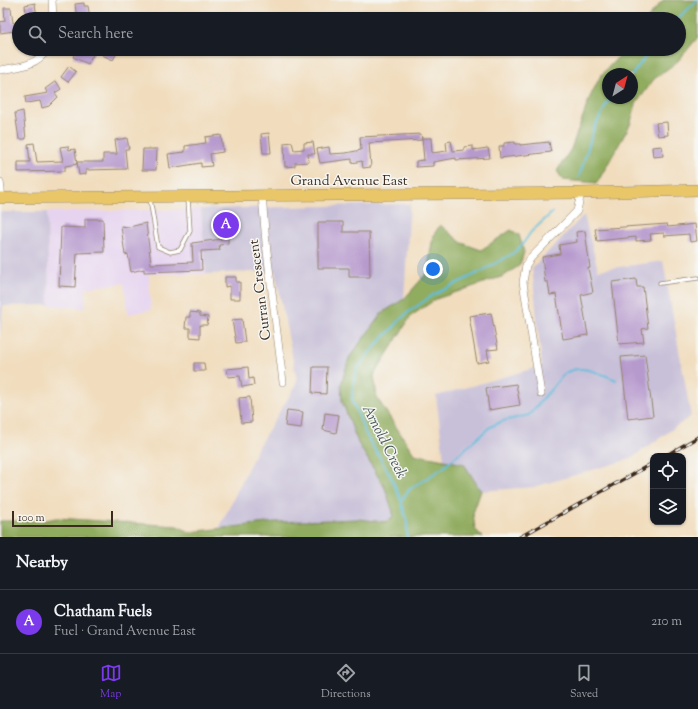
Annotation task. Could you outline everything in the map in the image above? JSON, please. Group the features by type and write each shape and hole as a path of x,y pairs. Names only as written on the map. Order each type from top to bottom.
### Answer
{"main road":[{"name":"Grand Avenue East","path":"1,198 581,194 698,190"}],"street":[{"path":"52,0 53,12"},
{"path":"0,70 31,64 43,56"},
{"path":"0,182 1,198"},
{"path":"541,394 523,282 525,272 531,258 578,211 581,194"},
{"name":"Curran Crescent","path":"262,195 266,243 283,382"}],"lane":[{"path":"149,196 158,247 170,252 180,250 190,231 188,196"},
{"path":"660,283 698,278"}],"shaded area":[{"path":"410,204 404,299 382,313 358,443 385,488 393,512 392,519 384,522 358,519 276,522 219,529 259,445 295,387 297,380 275,271 206,274 201,209"},
{"path":"201,209 206,274 149,274 151,310 128,314 124,283 86,288 85,308 49,305 47,212"},
{"path":"0,212 47,212 49,305 3,306 0,336"},
{"path":"584,215 598,270 663,261 691,416 630,459 534,487 481,491 466,468 444,460 436,396 542,366 532,268"}],"green space":[{"path":"663,0 698,0 698,37 686,51 686,12 653,12"},
{"path":"619,56 682,56 678,61 654,79 638,101 638,68 608,68"},
{"path":"602,74 602,104 636,104 630,125 597,183 563,180 557,171 571,149 590,97"},
{"path":"440,225 462,243 481,250 511,230 519,235 524,252 520,265 504,276 436,299 411,316 374,375 377,398 414,454 464,464 481,491 473,513 475,529 483,537 0,537 0,521 42,521 56,518 177,526 190,532 276,522 358,519 384,522 392,519 393,512 385,488 358,443 342,401 341,385 349,358 382,313 404,299 427,273 433,236"}],"building":[{"path":"35,3 36,12 26,12 25,5"},
{"path":"84,3 84,6 88,6 89,12 76,12 75,4"},
{"path":"4,8 11,8 12,31 0,33 0,22 5,21"},
{"path":"74,56 92,56 88,64"},
{"path":"104,56 115,56 113,60"},
{"path":"69,66 76,72 68,82 61,77"},
{"path":"56,81 61,89 55,93 58,97 49,106 42,108 40,101 26,103 25,97 48,93 45,89"},
{"path":"23,111 26,139 19,139 15,113"},
{"path":"667,122 668,135 658,136 656,123"},
{"path":"269,133 271,153 263,153 261,134"},
{"path":"421,134 422,140 369,143 371,167 363,168 362,161 352,163 352,159 320,163 317,149 329,147 330,154 346,153 361,150 360,137"},
{"path":"221,135 223,152 210,154 212,166 201,167 201,163 170,168 168,154 185,152 185,146 206,143 205,137"},
{"path":"127,138 129,149 125,149 127,169 86,170 86,174 79,175 77,162 103,162 103,154 117,154 115,140"},
{"path":"422,138 431,138 432,153 447,151 446,142 451,141 453,151 464,150 464,147 473,146 473,150 488,148 490,158 456,160 456,158 433,162 433,166 416,167 416,161 424,160"},
{"path":"292,142 294,150 304,149 304,143 313,142 315,154 308,154 309,162 295,163 295,166 285,167 284,143"},
{"path":"515,142 515,144 520,145 549,142 551,152 500,158 499,146 504,146 504,143"},
{"path":"34,143 37,162 63,161 60,147 68,146 69,150 75,149 77,164 65,166 65,171 18,172 18,162 30,162 28,144"},
{"path":"662,146 663,156 653,157 652,147"},
{"path":"143,149 157,149 156,170 142,170"},
{"path":"221,213 231,213 231,236 228,236 228,244 219,245 220,250 201,251 202,270 144,272 144,269 131,272 128,254 125,255 121,226 129,227 146,223 151,264 193,262 192,243 222,239"},
{"path":"85,219 103,219 104,252 77,253 75,287 59,286 61,227 85,228"},
{"path":"318,222 343,222 343,232 369,232 370,277 349,277 349,268 318,268"},
{"path":"667,224 668,227 695,224 697,241 690,242 689,234 664,236 664,233 650,234 651,240 636,241 636,237 597,241 595,229"},
{"path":"585,231 590,268 588,268 593,292 581,295 588,335 563,339 556,294 550,295 548,282 545,282 542,257 560,254 559,245 577,242 576,232"},
{"path":"225,277 236,277 236,282 240,282 240,299 230,299 230,286 225,287"},
{"path":"636,279 637,287 643,287 648,328 642,329 644,342 619,344 612,282"},
{"path":"190,312 200,313 200,316 208,317 207,325 200,325 200,338 190,337 190,328 185,328 186,317 190,317"},
{"path":"491,313 498,349 487,350 489,361 477,363 469,316"},
{"path":"242,319 245,342 236,343 232,320"},
{"path":"645,355 653,416 628,419 621,357"},
{"path":"194,363 204,363 205,371 194,371"},
{"path":"248,367 249,379 253,378 254,385 242,387 240,376 228,377 227,369"},
{"path":"313,367 327,367 326,394 312,393"},
{"path":"516,384 520,405 489,410 486,388"},
{"path":"250,397 252,422 241,423 239,398"},
{"path":"287,410 303,412 301,428 285,426"},
{"path":"325,413 339,415 336,433 323,430"}],"waterway":[{"name":"Arnold Creek","path":"685,12 698,0"},
{"name":"Arnold Creek","path":"637,68 646,56"},
{"name":"Arnold Creek","path":"579,177 594,128 607,104"},
{"name":"Arnold Creek","path":"407,537 407,522 401,500 389,473 366,435 352,399 353,384 357,369 369,353 407,313 433,295 478,273 512,254 522,245 531,232 553,212"},
{"path":"401,500 410,489 444,467 490,427 503,421 529,415 564,374 577,369 583,369 597,372 616,380"}],"railway":[{"path":"670,453 698,437"},
{"path":"520,537 650,465"}],"place":[{"name":"Chatham Fuels","path":"226,225"}]}
